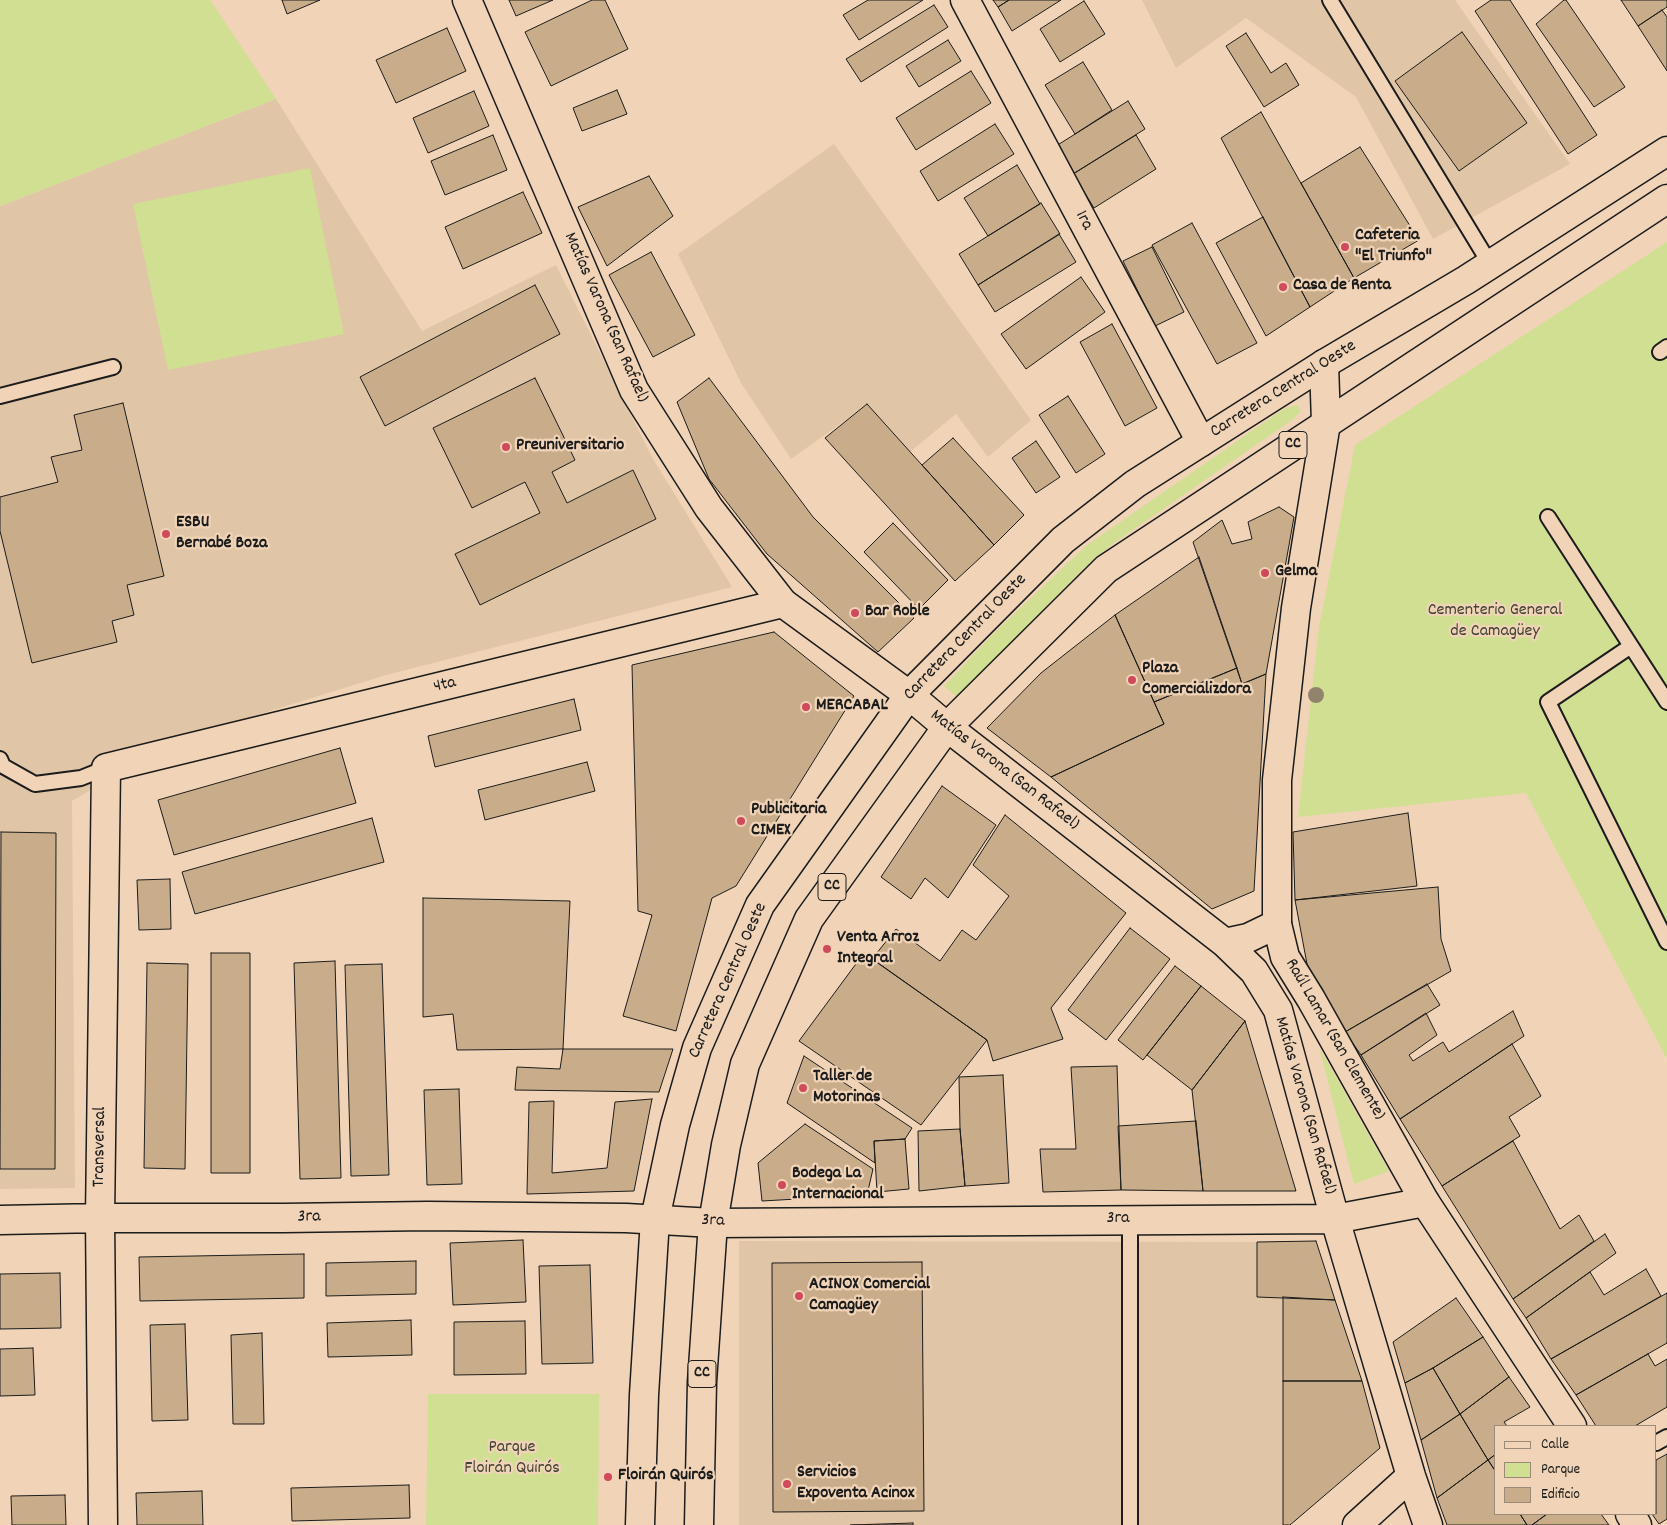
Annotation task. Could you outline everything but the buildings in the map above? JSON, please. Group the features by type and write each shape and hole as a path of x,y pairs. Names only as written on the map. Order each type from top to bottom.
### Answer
{"street":[{"name":"Matías Varona (San Rafael)","path":"467,0 634,390 709,508 783,603 909,695 947,727 1225,943 1254,971 1278,1010 1335,1219 1411,1476 1428,1525"},
{"name":"1ra","path":"965,0 1201,442"},
{"name":"Carretera Central Oeste","path":"640,1525 644,1395 655,1219 675,1125 697,1048 760,905 909,695 1063,540 1135,484 1324,364 1490,264 1667,151"},
{"name":"CC","path":"699,1525 702,1382 712,1223 726,1145 744,1064 809,919 947,727 1106,569 1667,199"},
{"name":"Raúl Lamar (San Clemente)","path":"1324,364 1326,423 1296,608 1277,780 1277,924 1285,957 1311,999 1425,1202 1571,1425"},
{"name":"4ta","path":"106,768 783,603"},
{"name":"Transversal","path":"103,1525 100,1218 106,768"},
{"path":"1225,943 1248,938 1277,924"},
{"path":"1278,1010 1293,999 1311,999"},
{"name":"3ra","path":"0,1220 428,1216 655,1219 712,1223 1335,1219 1425,1202"},
{"path":"1357,1525 1411,1476"}],"lane":[{"path":"1330,0 1490,264"},
{"path":"0,396 113,367"},
{"path":"1548,517 1667,702"},
{"path":"1631,646 1548,702 1667,942"},
{"path":"0,759 3,766 35,784 81,778 106,768"},
{"path":"1130,1220 1130,1525"}],"shaded area":[{"path":"1142,0 1455,0 1570,164 1433,239 1356,97 1246,18 1176,68"},
{"name":"ESBU Bernabé Boza","path":"276,99 422,331 556,265 653,459 732,587 386,675 106,762 94,788 72,801 75,1188 0,1189 0,206"},
{"path":"834,144 1031,420 988,457 956,414 910,452 867,405 791,459 741,383 678,254"},
{"path":"739,1241 1257,1242 1257,1297 1283,1297 1283,1525 739,1525"}],"green space":[{"path":"0,0 210,0 276,99 0,206"},
{"path":"310,168 344,334 168,370 133,204"},
{"name":"Cementerio General de Camagüey","path":"1667,242 1667,1059 1526,793 1298,817 1319,627 1355,445"},
{"path":"1297,405 1301,411 1292,420 1111,545 1081,571 957,697 944,686 995,632 1087,545 1285,408"},
{"path":"1319,1047 1389,1171 1354,1184"},
{"name":"Parque Floirán Quirós","path":"428,1394 599,1394 598,1525 426,1525"}],"place":[{"name":"Cafeteria \"El Triunfo\"","path":"1345,247"},
{"name":"Casa de Renta","path":"1283,287"},
{"name":"Preuniversitario","path":"506,447"},
{"name":"ESBU Bernabé Boza","path":"166,534"},
{"name":"Gelma","path":"1265,573"},
{"name":"Bar Roble","path":"855,613"},
{"name":"Plaza Comercializdora","path":"1132,680"},
{"name":"MERCABAL","path":"806,707"},
{"name":"Publicitaria CIMEX","path":"741,821"},
{"name":"Venta Arroz Integral","path":"827,949"},
{"name":"Taller de Motorinas","path":"803,1088"},
{"name":"Bodega La Internacional","path":"782,1185"},
{"name":"ACINOX Comercial Camagüey","path":"799,1296"},
{"name":"Floirán Quirós","path":"608,1477"},
{"name":"Servicios Expoventa Acinox","path":"787,1484"}]}
